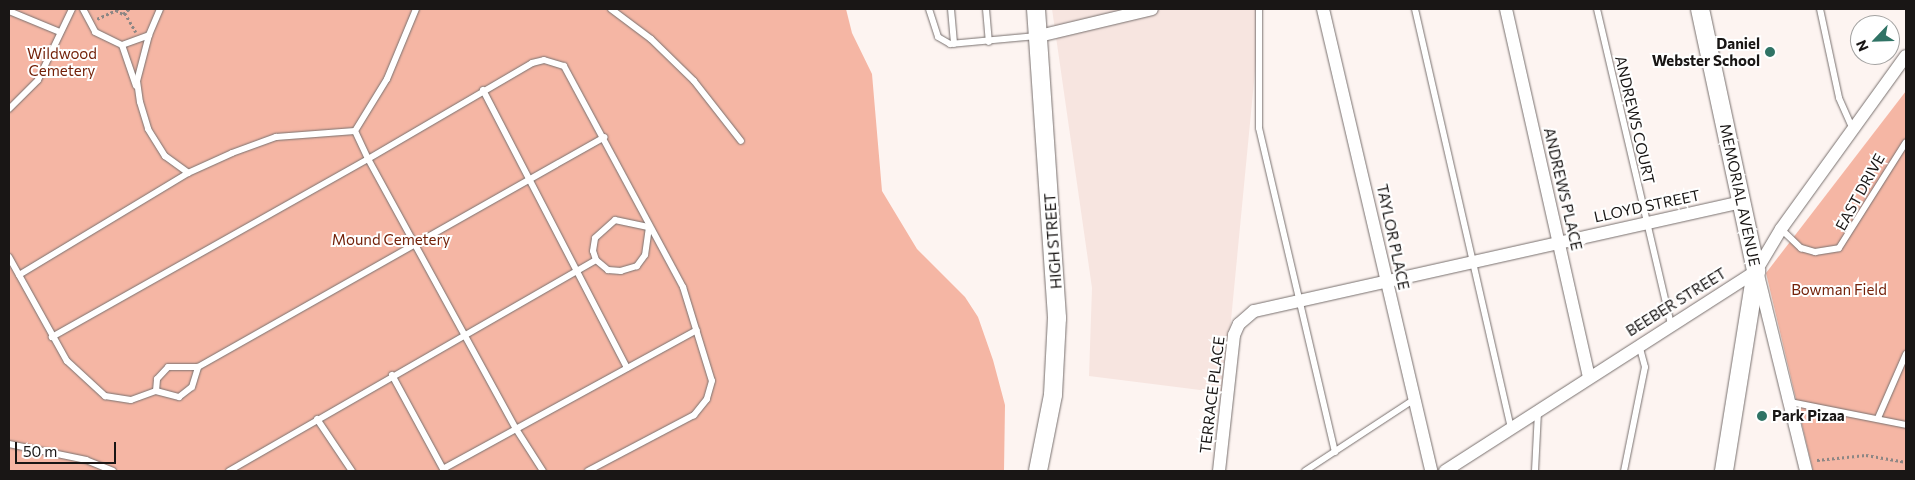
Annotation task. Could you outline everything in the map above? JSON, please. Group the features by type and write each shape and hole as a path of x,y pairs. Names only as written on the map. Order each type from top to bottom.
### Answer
{"street":[{"name":"HIGH STREET","path":"1036,9 1057,318 1053,395 1038,471"},
{"path":"1039,36 1152,9"},
{"name":"TAYLOR PLACE","path":"1323,9 1412,400 1431,471"},
{"name":"ANDREWS PLACE","path":"1506,9 1589,376"},
{"name":"MEMORIAL AVENUE","path":"1700,9 1756,270 1724,471"},
{"name":"BEEBER STREET","path":"1445,471 1589,376 1756,270 1781,229 1906,56"},
{"name":"LLOYD STREET","path":"1238,324 1254,311 1298,299 1742,202"},
{"path":"1756,270 1805,467"},
{"name":"TERRACE PLACE","path":"1219,471 1238,324"}],"lane":[{"path":"9,108 38,80 72,9"},
{"path":"83,9 88,24 106,40 122,45 140,40 148,35"},
{"path":"139,93 148,35 160,9"},
{"path":"354,131 387,79 416,9"},
{"path":"611,9 651,39 694,81 741,141"},
{"path":"929,9 938,36 954,44 1039,36"},
{"path":"950,9 954,44"},
{"path":"986,9 989,42"},
{"path":"1259,9 1259,128 1335,452"},
{"path":"1415,9 1511,428"},
{"name":"ANDREWS COURT","path":"1597,9 1670,324"},
{"path":"1820,9 1839,98 1854,130"},
{"path":"9,11 60,32"},
{"path":"122,45 139,93 148,130 165,156 188,173"},
{"path":"52,337 368,159 484,90 532,63 544,60 564,66 604,137 683,287 712,381 707,399 694,415 588,471"},
{"path":"484,90 526,178 627,368"},
{"path":"354,131 516,429 543,471"},
{"path":"19,275 188,173 276,137 354,131"},
{"path":"156,391 157,379 168,367 198,367 416,246 526,178 604,137"},
{"name":"EAST DRIVE","path":"1781,229 1801,248 1815,252 1839,248 1906,142"},
{"path":"615,220 650,227 649,242 637,266 608,270 596,260 595,238 615,220"},
{"path":"9,257 67,362 105,396 131,400 156,391 179,397 192,387 198,367"},
{"path":"229,471 392,375 596,260"},
{"path":"392,375 442,470 697,330"},
{"path":"1624,471 1645,367 1639,344"},
{"path":"1878,418 1906,354"},
{"path":"1305,471 1412,400"},
{"path":"1789,402 1906,425"},
{"path":"1535,471 1538,410"},
{"path":"317,419 352,471"},
{"path":"9,444 53,451 113,471"}],"path":[{"path":"88,24 116,9 125,13 140,40"},
{"path":"125,13 129,9"},
{"path":"1805,467 1850,455 1906,462"}],"shaded area":[{"path":"1052,9 1261,9 1224,393 1089,376 1092,288"}],"green space":[{"name":"Mound Cemetery","path":"9,9 846,9 852,33 872,74 882,191 917,249 965,297 978,317 993,360 1005,405 1004,471 9,471"},
{"name":"Bowman Field","path":"1906,91 1906,471 1813,471 1766,273"}],"place":[{"name":"Daniel Webster School","path":"1770,52"},
{"name":"Park Pizaa","path":"1762,416"}],"park label":[{"name":"Wildwood Cemetery","path":"62,62"}]}
